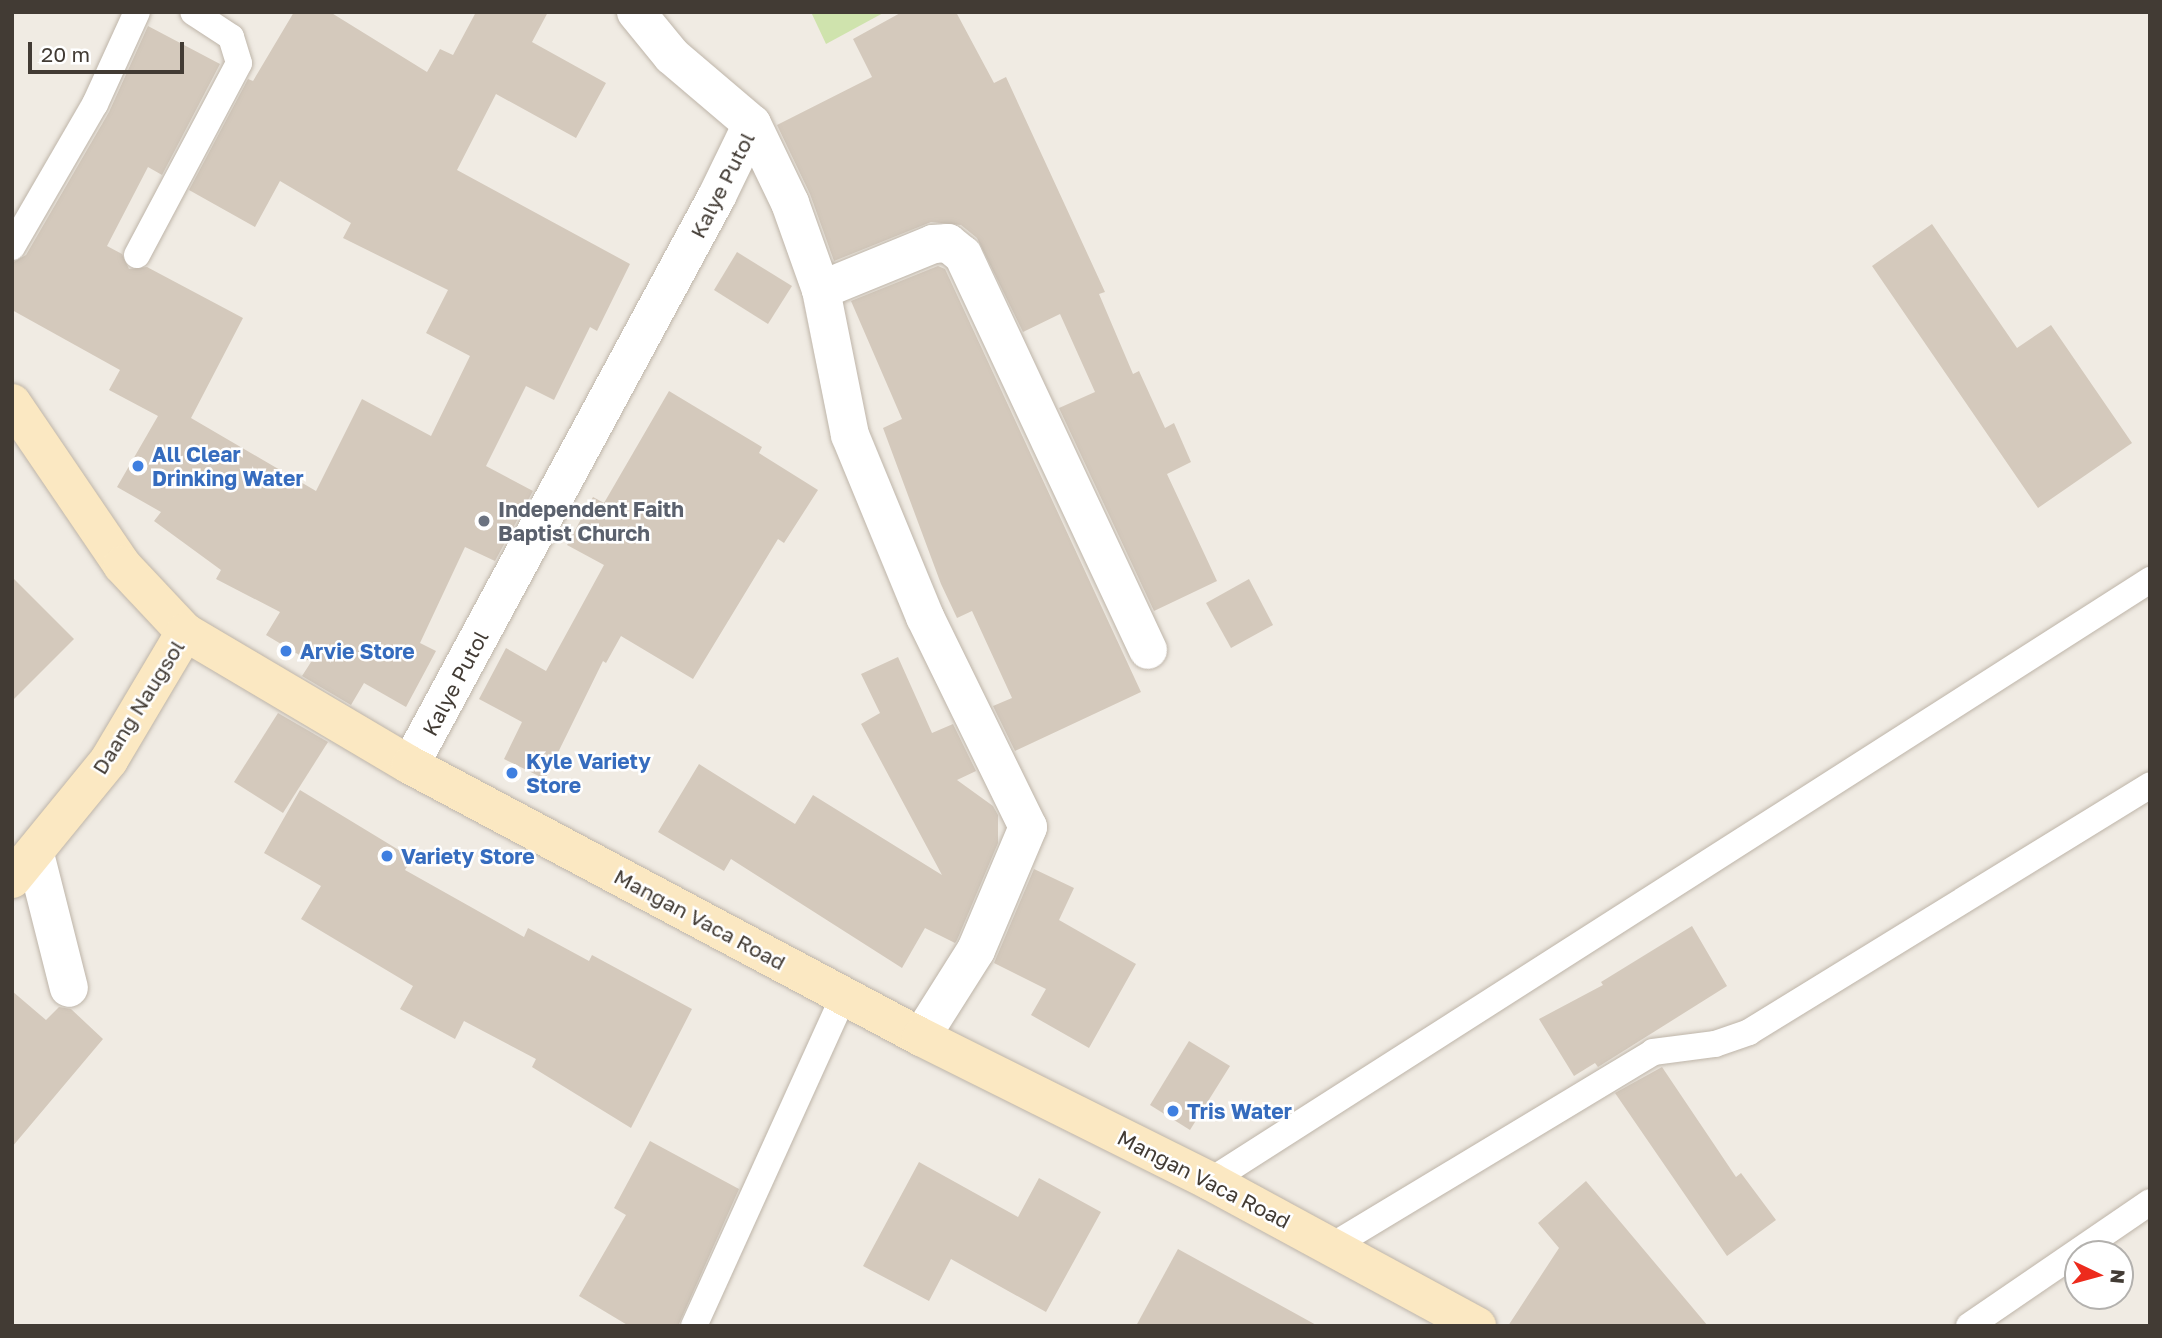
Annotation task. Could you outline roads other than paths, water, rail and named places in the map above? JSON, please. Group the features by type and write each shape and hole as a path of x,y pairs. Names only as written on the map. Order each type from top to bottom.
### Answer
{"main road":[{"name":"Mangan Vaca Road","path":"12,402 122,565 185,632 410,765 921,1037 1210,1181 1477,1326"},
{"name":"Daang Naugsol","path":"24,866 109,760 185,632"}],"street":[{"path":"636,12 672,56 721,93 751,124"},
{"name":"Kalye Putol","path":"751,124 790,203 821,290 850,435 925,617 1028,827 1016,865 976,950 921,1037"},
{"name":"Kalye Putol","path":"410,765 718,196 751,124"},
{"path":"821,290 933,244 948,243 963,255 1148,650"},
{"path":"24,866 69,988"}],"lane":[{"path":"12,247 96,104 136,12"},
{"path":"137,255 239,63 231,37 193,12"},
{"path":"1210,1181 2150,580"},
{"path":"1332,1246 1653,1052 1715,1044 1749,1032 2150,785"},
{"path":"694,1326 844,995"},
{"path":"1969,1326 2150,1202"}],"place":[{"name":"All Clear Drinking Water","path":"138,466"},
{"name":"Independent Faith Baptist Church","path":"484,521"},
{"name":"Arvie Store","path":"286,651"},
{"name":"Kyle Variety Store","path":"512,773"},
{"name":"Variety Store","path":"387,856"},
{"name":"Tris Water","path":"1173,1111"}]}
